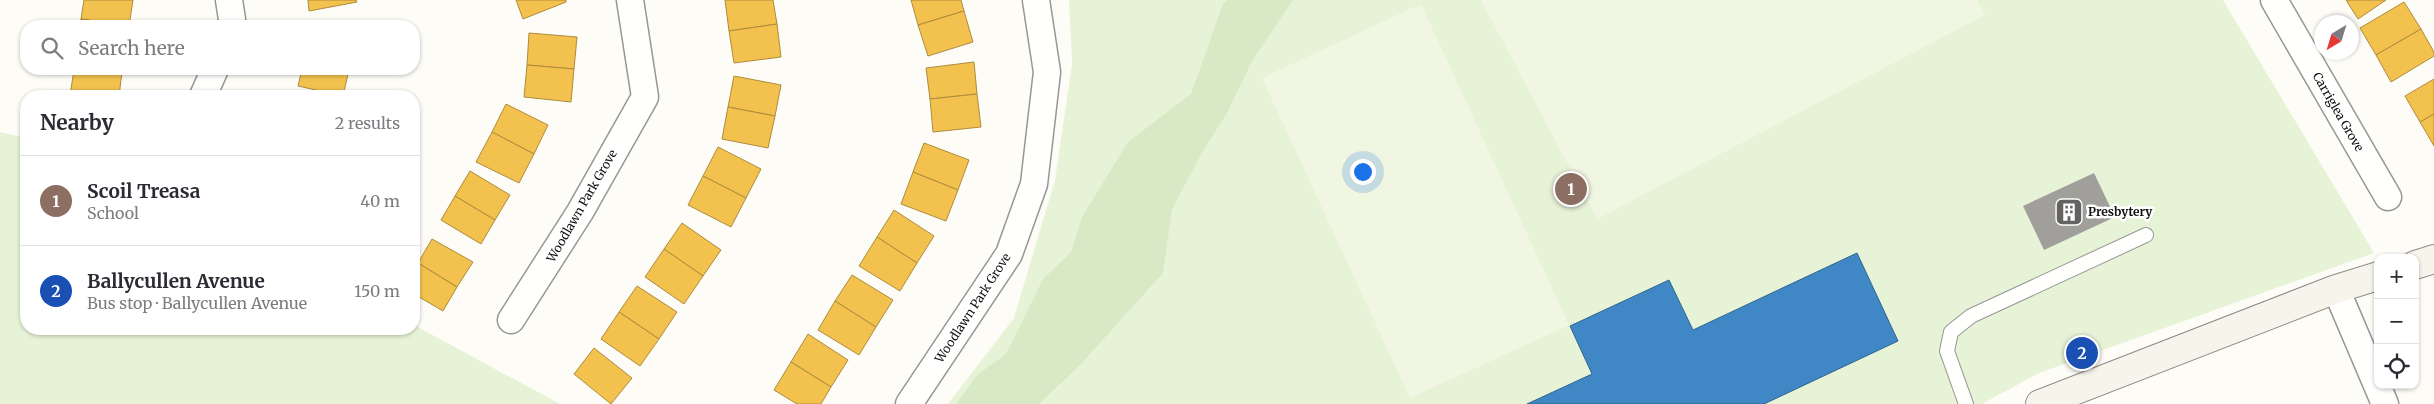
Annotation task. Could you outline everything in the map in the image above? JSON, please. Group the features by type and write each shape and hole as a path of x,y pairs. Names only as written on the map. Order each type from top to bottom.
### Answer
{"street":[{"path":"228,0 232,20"},
{"name":"Woodlawn Park Grove","path":"511,320 580,212 645,97 630,0"},
{"name":"Woodlawn Park Grove","path":"910,404 1009,254 1034,184 1047,72 1036,0"},
{"name":"Carriglea Grove","path":"2274,0 2388,197"},
{"path":"206,90 212,75"},
{"path":"2419,264 2434,259"},
{"path":"2040,404 2336,289 2374,277"},
{"path":"2336,289 2384,404"}],"lane":[{"path":"1966,404 1948,351 1951,332 1972,316 2146,235"}],"green space":[{"path":"1069,0 2223,0 2374,253 2039,373 1982,404 948,404 1014,318 1055,180 1072,64"},
{"path":"1227,0 1293,0 1252,61 1227,113 1203,151 1172,209 1163,273 1080,365 1039,404 956,404 977,375 1006,354 1043,279 1071,252 1082,217 1128,142 1191,94 1223,4"},
{"path":"1481,0 1977,0 1985,15 1597,219"},
{"path":"1421,4 1569,325 1410,398 1262,78"},
{"path":"0,132 20,137 20,335 420,335 420,328 560,404 0,404"}],"building: Homes":[{"path":"84,0 133,0 130,20 81,19"},
{"path":"308,0 356,0 357,2 309,11"},
{"path":"516,0 566,0 566,2 523,19"},
{"path":"725,0 773,0 777,24 729,31"},
{"path":"911,0 961,0 964,11 918,25"},
{"path":"2346,0 2386,0 2359,18 2359,15 2355,15"},
{"path":"2404,2 2421,29 2376,55 2360,28"},
{"path":"964,11 973,42 928,56 918,25"},
{"path":"777,24 781,57 734,63 729,31"},
{"path":"2421,29 2434,52 2434,56 2391,82 2376,55"},
{"path":"529,33 577,37 574,69 527,65"},
{"path":"974,62 977,94 930,99 926,68"},
{"path":"527,65 574,69 571,102 524,97"},
{"path":"73,75 122,75 120,90 71,90"},
{"path":"301,75 348,75 344,90 316,90 298,86"},
{"path":"734,76 781,85 775,116 728,107"},
{"path":"2434,79 2434,114 2420,122 2405,96"},
{"path":"977,94 981,127 933,132 930,99"},
{"path":"506,104 548,125 534,154 492,132"},
{"path":"728,107 775,116 768,148 722,139"},
{"path":"2434,114 2434,146 2420,122"},
{"path":"492,132 534,154 519,183 476,162"},
{"path":"924,143 969,160 958,190 913,172"},
{"path":"718,147 761,169 746,198 703,176"},
{"path":"470,171 510,195 495,220 455,196"},
{"path":"913,172 958,190 946,221 901,204"},
{"path":"703,176 746,198 731,227 688,205"},
{"path":"455,196 495,220 481,244 441,220"},
{"path":"894,210 934,236 917,263 877,237"},
{"path":"682,223 721,250 703,276 664,249"},
{"path":"877,237 917,263 900,291 859,266"},
{"path":"432,239 473,262 457,287 420,264 420,260"},
{"path":"664,249 703,276 684,304 645,277"},
{"path":"420,264 457,287 443,311 420,298"},
{"path":"852,275 893,300 876,327 835,301"},
{"path":"637,286 677,312 659,339 619,312"},
{"path":"835,301 876,327 859,355 818,330"},
{"path":"619,312 659,339 640,366 601,339"},
{"path":"808,334 848,360 831,387 791,362"},
{"path":"594,348 632,378 611,404 574,374"},
{"path":"791,362 831,387 821,404 797,404 774,390"}],"building: Schools":[{"path":"1857,253 1898,341 1764,404 1527,404 1592,374 1570,326 1669,280 1693,330"}],"building: Other":[{"name":"Presbytery","path":"2094,173 2115,217 2044,250 2023,206"}],"place":[{"name":"Scoil Treasa","path":"1571,189"},
{"name":"Presbytery","path":"2069,212"},
{"name":"Ballycullen Avenue","path":"2082,353"}]}
